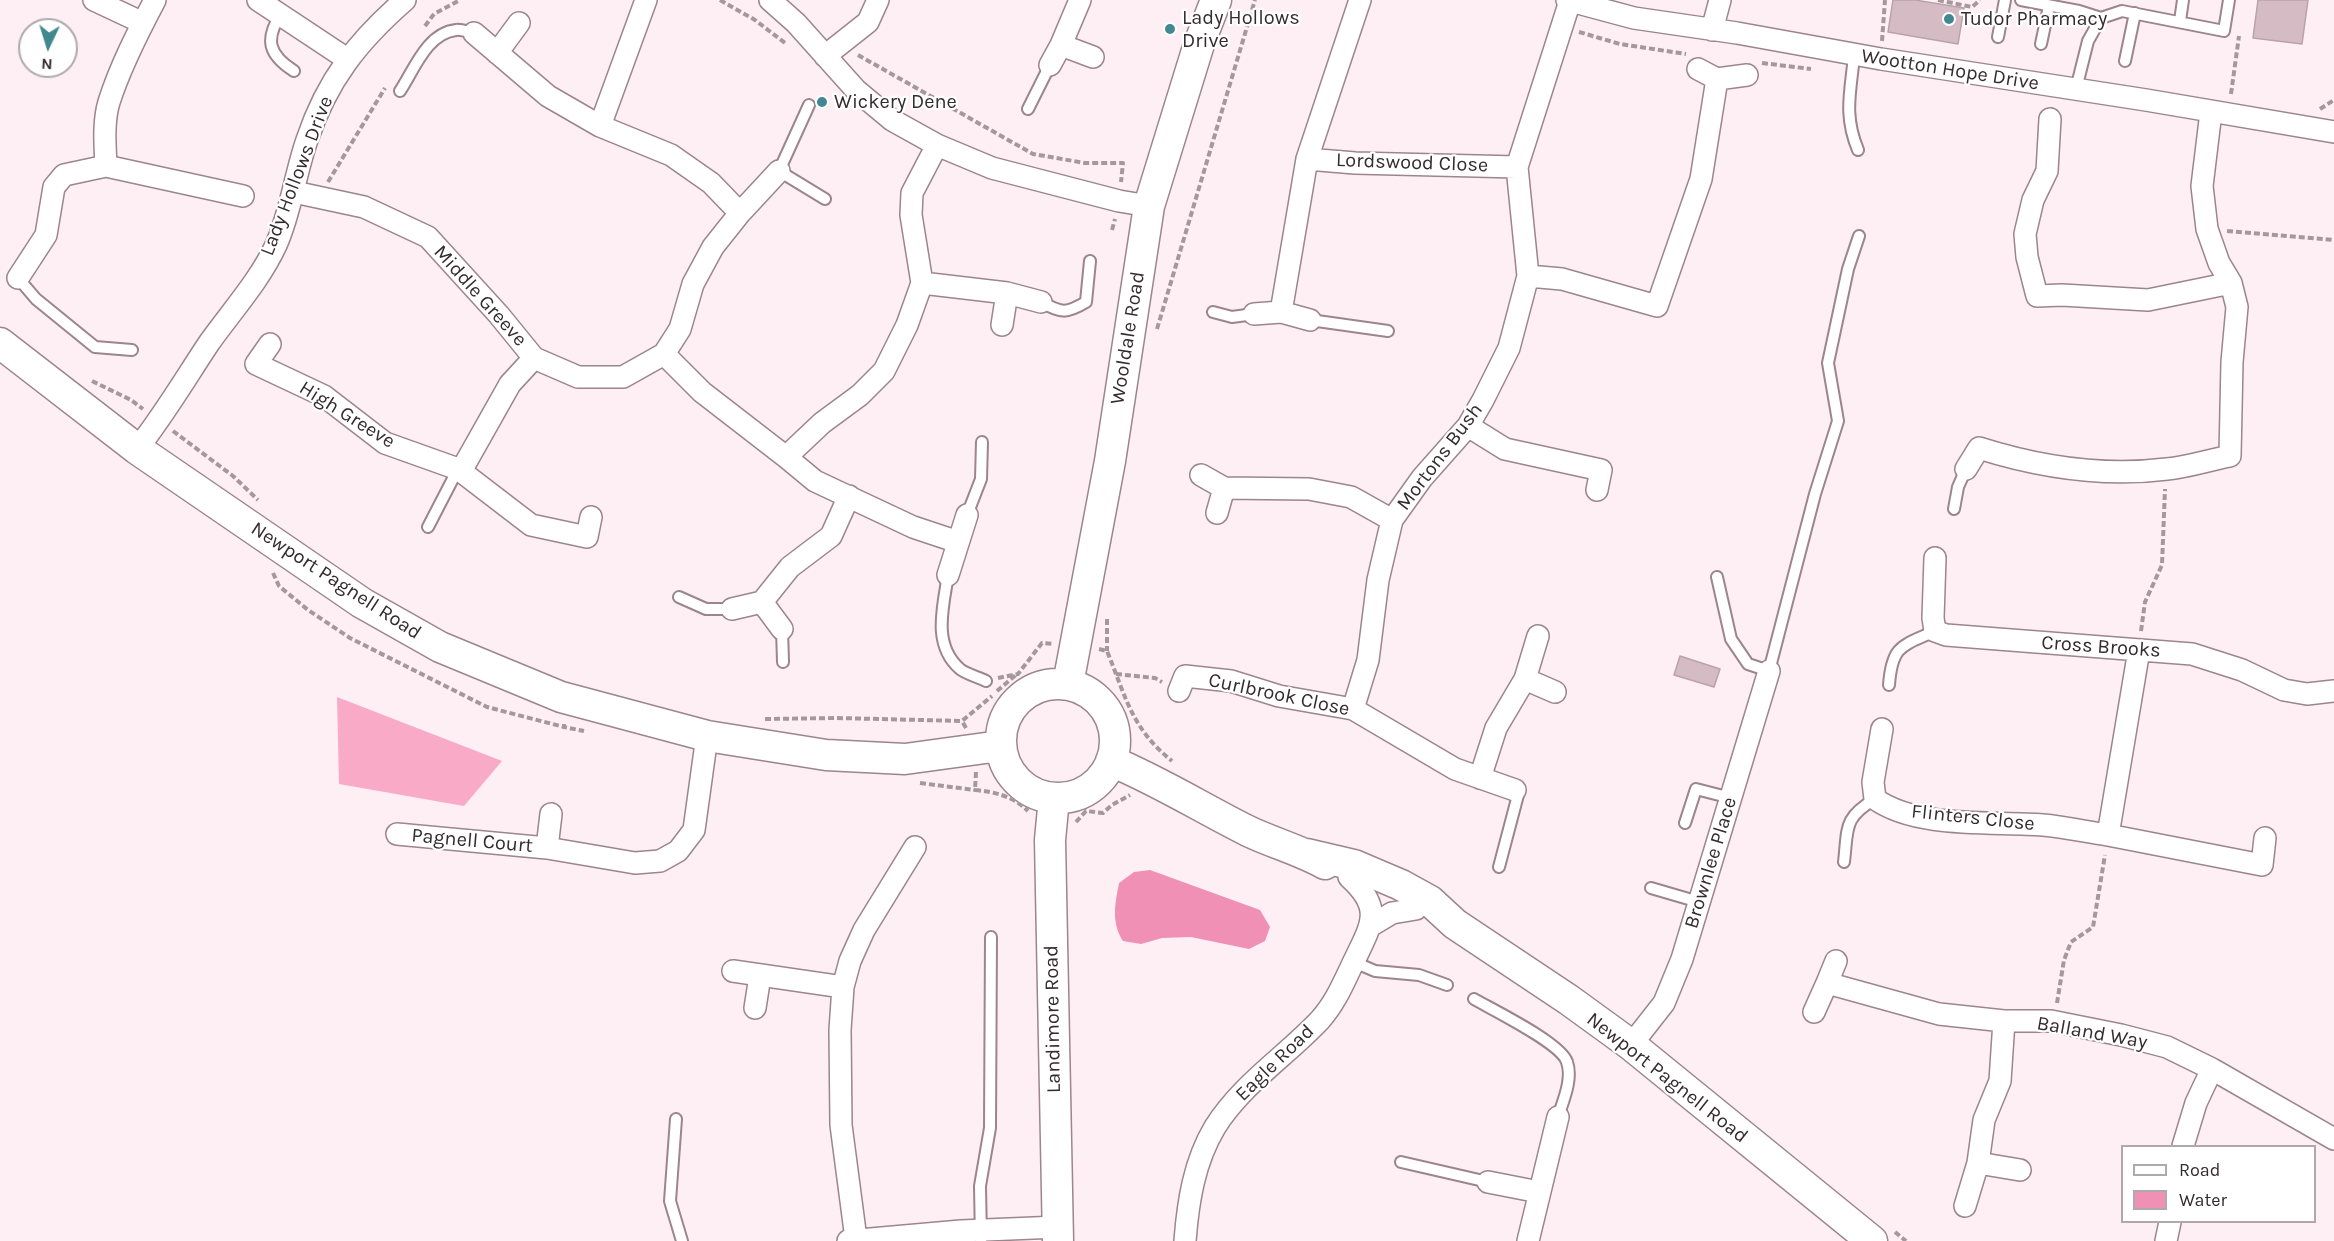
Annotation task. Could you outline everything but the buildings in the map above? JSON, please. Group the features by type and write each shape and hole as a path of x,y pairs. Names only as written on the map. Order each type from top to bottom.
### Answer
{"main road":[{"name":"Wooldale Road","path":"1068,684 1110,461 1149,206 1199,44 1216,0"},
{"name":"Newport Pagnell Road","path":"0,343 137,449 362,603 440,647 561,697 707,736 826,755 905,759 988,748"},
{"path":"1047,684 1068,684 1087,691 1102,704 1112,722 1115,741 1124,766 1102,777 1089,789 1072,796 1053,810 1017,782 1006,766 988,748 1011,706 1027,692 1047,684"},
{"name":"Newport Pagnell Road","path":"1124,766 1250,832 1307,854 1416,909 1455,924"},
{"name":"Landimore Road","path":"1053,810 1050,852 1058,1234"},
{"name":"Newport Pagnell Road","path":"1307,854 1354,865 1401,885 1430,901 1455,924 1569,1000 1630,1045 1872,1241"}],"street":[{"path":"94,0 143,23"},
{"path":"106,166 104,137 109,103 155,0"},
{"path":"258,0 347,59"},
{"name":"Lady Hollows Drive","path":"137,449 159,422 210,342 240,303 276,246 294,192 306,142 319,108 347,59 380,22 405,0"},
{"path":"600,126 646,0"},
{"path":"770,0 796,23 856,90 892,120 937,145 992,168 1119,201 1149,206"},
{"path":"825,56 868,22 878,0"},
{"path":"1050,65 1080,0"},
{"name":"Lordswood Close","path":"1281,312 1308,159 1360,0"},
{"path":"1712,30 1720,0"},
{"name":"Wootton Hope Drive","path":"1569,1 1634,18 2334,132"},
{"name":"Mortons Bush","path":"1353,709 1368,660 1378,580 1392,520 1422,478 1468,426 1509,348 1528,276 1517,166 1569,1"},
{"path":"497,53 519,23"},
{"path":"474,33 548,96 600,126 671,155 711,183 740,213"},
{"path":"1061,45 1093,57"},
{"path":"1698,69 1717,79 1747,75"},
{"path":"1528,276 1562,279 1657,306 1701,179 1717,79"},
{"path":"1966,469 1978,448 2018,460 2067,469 2119,471 2166,469 2230,456 2232,362 2237,307 2231,283 2219,263 2207,229 2202,186 2220,113"},
{"path":"2050,118 2047,171 2033,200 2025,234 2027,257 2037,296 2062,295 2148,300 2231,283"},
{"path":"786,456 822,423 860,395 884,371 907,325 922,283 912,215 912,193 937,145"},
{"name":"Lordswood Close","path":"1308,159 1354,163 1517,166"},
{"path":"18,278 46,234 54,187 64,175 106,166 243,196"},
{"name":"Middle Greeve","path":"294,192 364,207 428,237 499,315 534,358 578,377 623,377 664,354 680,329 693,284 713,248 740,213 779,171"},
{"path":"922,283 1007,293 1041,302"},
{"path":"1002,325 1007,293"},
{"path":"1254,314 1281,312 1310,320"},
{"name":"High Greeve","path":"270,344 256,364 324,396 385,443 459,470 531,525 587,537 591,517"},
{"path":"664,354 702,392 815,481 913,527 958,542"},
{"path":"459,470 510,384 534,358"},
{"path":"1468,426 1505,449 1601,470 1598,490"},
{"path":"1201,475 1224,488 1309,489 1351,497 1392,520"},
{"path":"1217,513 1224,488"},
{"path":"732,609 762,602 790,567 831,536 849,496"},
{"path":"948,575 967,515"},
{"path":"1935,558 1933,618 1935,631"},
{"path":"762,602 782,629"},
{"name":"Cross Brooks","path":"1935,631 1946,635 2192,654 2242,670 2284,690 2307,694 2334,691"},
{"path":"1480,778 1496,728 1525,679 1538,636"},
{"path":"2108,836 2139,650"},
{"name":"Brownlee Place","path":"1630,1045 1664,1003 1682,959 1769,671"},
{"name":"Curlbrook Close","path":"1179,691 1185,676 1208,678 1231,681 1279,696 1353,709 1455,769 1515,790"},
{"path":"1525,679 1554,692"},
{"path":"1875,799 1873,782 1882,729"},
{"name":"Pagnell Court","path":"397,834 547,848 635,863 660,861 678,851 694,830 707,736"},
{"name":"Flinters Close","path":"1875,799 1888,808 1928,818 2045,825 2262,865 2265,838"},
{"name":"Pagnell Court","path":"547,848 551,814"},
{"path":"915,847 864,930 850,961 843,987 840,1030 841,1125 852,1240 1058,1234"},
{"path":"1349,877 1363,889 1370,904 1372,925 1392,913 1416,909"},
{"name":"Eagle Road","path":"1185,1241 1197,1166 1214,1129 1238,1095 1320,1019 1340,994 1372,925"},
{"path":"1814,1012 1836,961"},
{"path":"733,971 843,987"},
{"path":"755,1008 760,976"},
{"name":"Balland Way","path":"1827,983 1939,1014 2004,1021 2051,1021 2167,1047 2212,1069 2334,1139"},
{"path":"1965,1206 1978,1163 1984,1120 2000,1081 2004,1021"},
{"path":"2183,1145 2196,1103 2212,1069"},
{"path":"1528,1241 1558,1117"},
{"path":"1978,1163 2020,1170"},
{"path":"1488,1182 1539,1192"},
{"path":"2166,1241 2170,1223"}],"lane":[{"path":"1998,37 2005,0"},
{"path":"2021,0 2079,10 2101,18"},
{"path":"2180,21 2183,0"},
{"path":"2076,89 2088,41 2101,18 2123,5 2135,14 2224,31 2229,0"},
{"path":"2041,44 2049,6"},
{"path":"281,14 274,25 271,44 278,61 294,71"},
{"path":"2125,61 2135,14"},
{"path":"400,91 430,43 443,34 457,30 474,33"},
{"path":"1854,55 1848,108 1852,136 1858,150"},
{"path":"1028,109 1050,65"},
{"path":"809,105 779,171 825,199"},
{"path":"1717,577 1731,639 1748,664 1769,671 1815,494 1838,421 1828,363 1848,269 1859,236"},
{"path":"1041,302 1058,312 1073,310 1086,302 1090,261"},
{"path":"18,278 36,299 95,347 132,350"},
{"path":"1212,312 1232,317 1254,314"},
{"path":"1310,320 1388,331"},
{"path":"967,515 981,479 981,442"},
{"path":"1954,509 1958,487 1966,469"},
{"path":"428,527 459,470"},
{"path":"948,575 940,628 946,652 961,670 986,681"},
{"path":"679,597 706,609 732,609"},
{"path":"782,629 783,662"},
{"path":"1889,685 1890,667 1895,653 1903,645 1935,631"},
{"path":"1685,823 1696,789 1731,798"},
{"path":"1499,867 1518,795 1515,790"},
{"path":"1844,862 1848,825 1854,813 1875,799"},
{"path":"1651,888 1700,902"},
{"path":"980,1236 980,1186 990,1128 991,937"},
{"path":"1354,962 1375,971 1419,975 1447,985"},
{"path":"1474,999 1553,1045 1567,1061 1568,1080 1558,1117"},
{"path":"676,1119 670,1201 682,1241"},
{"path":"1401,1162 1488,1182"}],"path":[{"path":"720,0 755,20 789,46"},
{"path":"1155,335 1255,0"},
{"path":"1881,59 1885,0"},
{"path":"1938,0 1972,7 1980,0"},
{"path":"2220,113 2240,32"},
{"path":"843,40 855,53 1033,153 1085,163 1123,163 1119,201 1112,230"},
{"path":"2207,229 2334,240"},
{"path":"84,378 131,400 232,476 263,505"},
{"path":"2139,650 2145,602 2162,565 2166,469"},
{"path":"756,719 962,721 1018,674"},
{"path":"1116,674 1155,678 1179,691"},
{"path":"962,721 988,748 975,790 998,793 1011,798 1026,809 1036,825 1053,810 1072,826 1086,811 1103,813 1112,805 1130,796 1124,766"},
{"path":"2051,1021 2057,1002 2064,960 2071,942 2093,927 2108,836"}],"shaded area":[{"path":"337,697 502,761 464,806 339,784"}],"water":[{"path":"1150,870 1260,910 1270,927 1265,941 1249,949 1191,937 1162,938 1141,944 1123,941 1115,920 1119,883 1134,872"}],"place":[{"name":"Tudor Pharmacy","path":"1949,19"},
{"name":"Lady Hollows Drive","path":"1170,29"},
{"name":"Wickery Dene","path":"822,102"}]}
